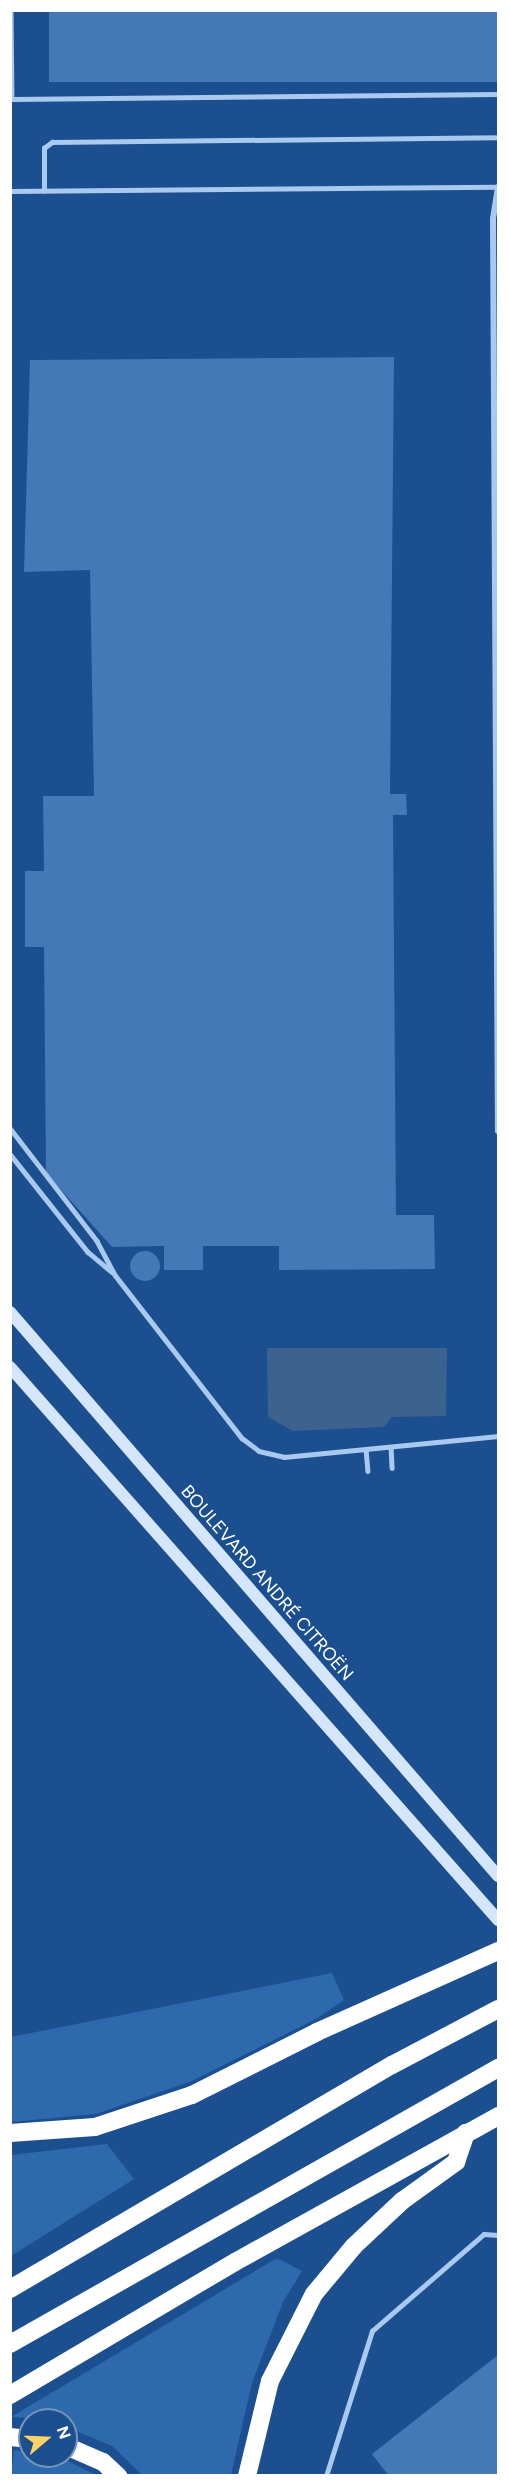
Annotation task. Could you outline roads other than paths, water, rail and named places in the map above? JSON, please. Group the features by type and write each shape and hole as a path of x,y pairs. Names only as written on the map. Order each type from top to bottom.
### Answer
{"highway":[{"path":"10,2133 95,2127 192,2095 317,2032 498,1951"},
{"path":"10,2289 382,2071 498,2009"},
{"path":"10,2344 498,2068"},
{"path":"10,2395 235,2262 498,2116"},
{"path":"248,2475 270,2381 314,2294 361,2239 402,2201 456,2162 466,2133"},
{"path":"78,2451 103,2462 118,2475"}],"main road":[{"name":"BOULEVARD ANDRÉ CITROËN","path":"10,1311 498,1876"},
{"path":"10,1367 498,1920"}],"street":[{"path":"497,187 493,219 498,1131"}],"lane":[{"path":"11,10 11,101 498,94"},
{"path":"44,191 44,148 52,142 498,137"},
{"path":"10,191 497,187"},
{"path":"10,1128 97,1241 115,1275 242,1438 259,1451 285,1457 498,1436"},
{"path":"10,1154 88,1252 115,1275"},
{"path":"391,1447 392,1468"},
{"path":"366,1449 368,1470"},
{"path":"326,2475 372,2331 484,2234 498,2235"}]}
